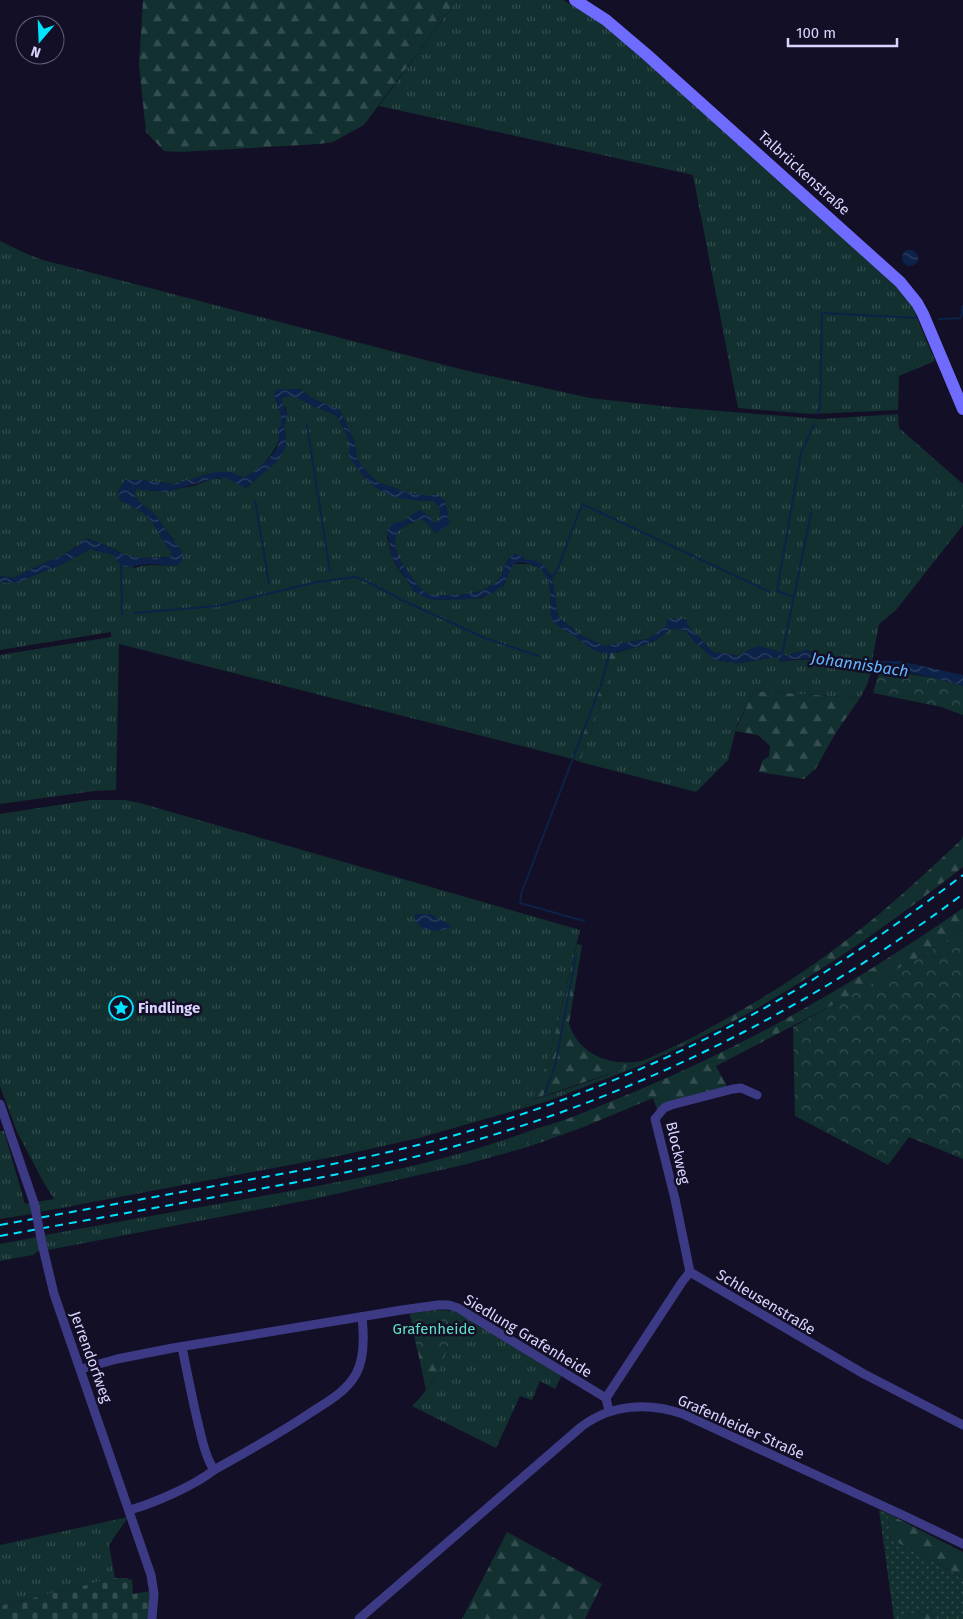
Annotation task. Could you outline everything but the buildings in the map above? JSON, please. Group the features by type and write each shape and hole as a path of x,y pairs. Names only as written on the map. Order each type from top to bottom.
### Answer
{"main road":[{"name":"Talbrückenstraße","path":"575,0 606,20 646,54 900,282 917,303 923,314 963,409"}],"street":[{"name":"Blockweg","path":"690,1272 675,1199 655,1120 664,1108 671,1105 734,1089 741,1088 757,1095"},
{"name":"Jerrendorfweg","path":"0,1104 34,1203 54,1294 130,1510 154,1585 152,1619"},
{"path":"609,1412 606,1398 690,1272"},
{"name":"Schleusenstraße","path":"690,1272 864,1374 963,1425"},
{"name":"Siedlung Grafenheide","path":"81,1369 117,1358 362,1317 438,1305 449,1305 458,1308 606,1398"},
{"path":"130,1510 207,1476 335,1397 356,1374 361,1363 363,1349 362,1317"},
{"path":"182,1347 202,1441 208,1460 214,1470"},
{"name":"Grafenheider Straße","path":"359,1619 587,1422 609,1412 626,1408 654,1406 683,1414 907,1516 963,1544"}],"green space":[{"path":"143,0 457,0 364,125 333,142 180,152 164,151 146,132 139,65"},
{"path":"457,0 563,0 597,20 899,287 910,301 935,361 899,376 898,410 811,414 738,408 693,175 379,106"},
{"path":"0,241 43,260 464,370 590,398 671,407 821,419 898,414 899,428 963,484 963,525 896,610 879,624 872,661 827,657 807,650 785,656 780,652 757,646 738,656 714,653 688,626 666,626 648,639 604,646 582,636 558,617 550,573 525,560 523,556 515,554 511,557 506,563 499,579 493,585 477,592 458,595 432,595 416,584 402,564 396,551 395,539 397,533 402,528 421,519 435,532 440,531 449,524 445,500 409,493 377,482 360,465 355,443 340,410 313,399 300,389 274,395 281,414 282,424 278,443 260,467 243,478 230,472 174,484 125,480 118,492 120,500 150,519 172,552 171,557 137,558 88,539 62,556 14,578 0,576"},
{"path":"287,396 298,398 337,416 350,444 351,454 358,469 375,486 395,497 434,501 438,506 441,514 438,522 432,522 414,513 387,536 393,560 411,586 435,600 482,598 504,585 510,567 514,564 530,564 541,568 548,578 551,594 550,611 566,630 601,653 608,653 601,683 573,759 119,644 116,790 95,791 0,804 0,655 111,637 111,632 0,650 0,582 13,583 61,565 90,549 114,555 135,568 146,565 178,565 174,540 161,522 134,495 136,489 170,490 193,486 211,479 226,478 246,488 272,465 286,440 284,426 287,416 282,398"},
{"path":"671,628 686,631 715,660 739,663 777,657 780,662 814,660 845,665 867,672 872,669 860,698 754,691 737,725 728,760 696,792 580,762 619,652 653,642"},
{"path":"619,652 580,762 573,759 601,683 608,653"},
{"path":"880,669 940,679 963,686 963,715 941,707 873,693"},
{"path":"754,691 860,698 835,734 816,768 804,779 759,772 762,761 769,756 770,746 758,735 735,731"},
{"path":"90,800 125,800 140,803 580,930 549,1059 533,1100 649,1058 715,1025 716,1028 642,1065 545,1102 419,1138 343,1155 40,1212 37,1202 54,1199 17,1132 0,1086 0,814"},
{"path":"963,836 963,867 908,909 822,969 762,1005 732,1022 642,1065 716,1028 715,1025 751,1005 837,948 895,901"},
{"path":"963,908 963,930 848,997 716,1066 728,1088 671,1101 657,1110 653,1098 581,1128 528,1147 535,1129 573,1117 634,1092 762,1032 844,985"},
{"path":"963,930 963,1159 909,1137 888,1165 795,1116 793,1027 928,952"},
{"path":"577,944 582,945 569,1023 573,1034 588,1051 608,1060 619,1062 642,1061 532,1100 549,1059"},
{"path":"535,1129 528,1147 467,1164 314,1199 48,1250 45,1235 359,1178 466,1152"},
{"path":"0,1131 4,1131 25,1204 30,1203 32,1214 0,1219"},
{"path":"37,1237 40,1250 33,1255 0,1261 0,1244"},
{"name":"Grafenheide","path":"437,1310 461,1314 440,1368 426,1390 410,1314"},
{"name":"Grafenheide","path":"437,1310 461,1314 449,1346 417,1350 410,1314"},
{"path":"461,1314 562,1375 555,1389 540,1381 532,1400 520,1396 496,1448 412,1406 421,1397 436,1375"},
{"path":"879,1510 887,1513 891,1539 963,1578 963,1619 934,1619 933,1611 905,1614 904,1619 894,1619"},
{"path":"887,1513 963,1552 963,1578 891,1539"},
{"path":"128,1517 109,1545 115,1578 0,1606 0,1545"},
{"path":"507,1532 602,1584 585,1619 462,1619"},
{"path":"115,1578 132,1579 133,1594 150,1591 149,1619 0,1619 0,1606"},
{"path":"933,1611 934,1619 904,1619 904,1614"}],"water":[{"path":"907,250 913,250 918,255 916,264 907,266 902,261 902,255"},
{"name":"Johannisbach","path":"276,389 300,389 313,399 340,410 355,443 357,458 377,482 409,493 428,496 435,494 445,500 450,524 435,532 421,519 402,528 397,533 395,539 396,551 402,564 419,587 428,594 458,595 485,589 499,579 506,563 515,554 523,556 525,560 535,561 543,565 548,571 554,589 558,617 582,636 604,646 648,639 666,626 668,618 686,619 688,626 714,653 738,656 757,646 785,656 807,650 827,657 899,661 963,675 963,686 931,677 888,669 877,668 870,669 864,673 857,672 847,665 820,660 794,659 780,662 777,657 739,663 715,660 686,631 671,628 661,637 644,645 611,653 598,652 554,622 550,612 551,594 549,583 545,573 536,566 522,562 513,565 503,585 488,595 471,599 428,599 413,591 393,560 387,530 395,522 402,522 420,510 431,517 432,522 438,522 441,514 439,506 434,501 418,501 393,496 375,486 357,468 348,455 350,446 337,416 291,396 282,398 287,417 284,428 286,445 284,451 269,469 245,488 226,478 211,479 167,492 136,489 134,495 161,522 183,553 182,560 178,565 149,564 126,567 121,565 114,555 90,549 61,565 18,583 0,582 0,576 14,578 62,556 80,545 82,540 98,542 123,554 135,557 171,557 172,552 150,519 120,500 118,492 125,480 174,484 215,472 230,472 243,478 248,475 268,459 278,445 278,428 281,426 281,415 274,395"},
{"path":"416,914 430,914 452,926 438,930 422,928 415,920 414,916"}],"waterway":[{"path":"939,319 961,318 963,306"},
{"path":"817,414 820,407 822,313 917,318"},
{"path":"307,425 330,572"},
{"path":"794,597 777,591 801,453 814,425"},
{"path":"255,500 269,584"},
{"path":"551,578 557,571 582,504 770,592"},
{"path":"782,655 811,513"},
{"path":"121,563 122,614"},
{"path":"134,613 217,606 317,582 355,577 487,639 539,656"},
{"path":"584,921 520,903 521,894 601,685 610,652"},
{"path":"544,1096 555,1066 576,956"}],"railway":[{"path":"0,1225 364,1158 463,1133 577,1095 696,1044 772,1004 868,944 963,875"},
{"path":"0,1236 343,1173 430,1153 527,1124 659,1073 723,1043 785,1010 846,974 963,894"}],"place":[{"name":"Findlinge","path":"121,1008"}]}
